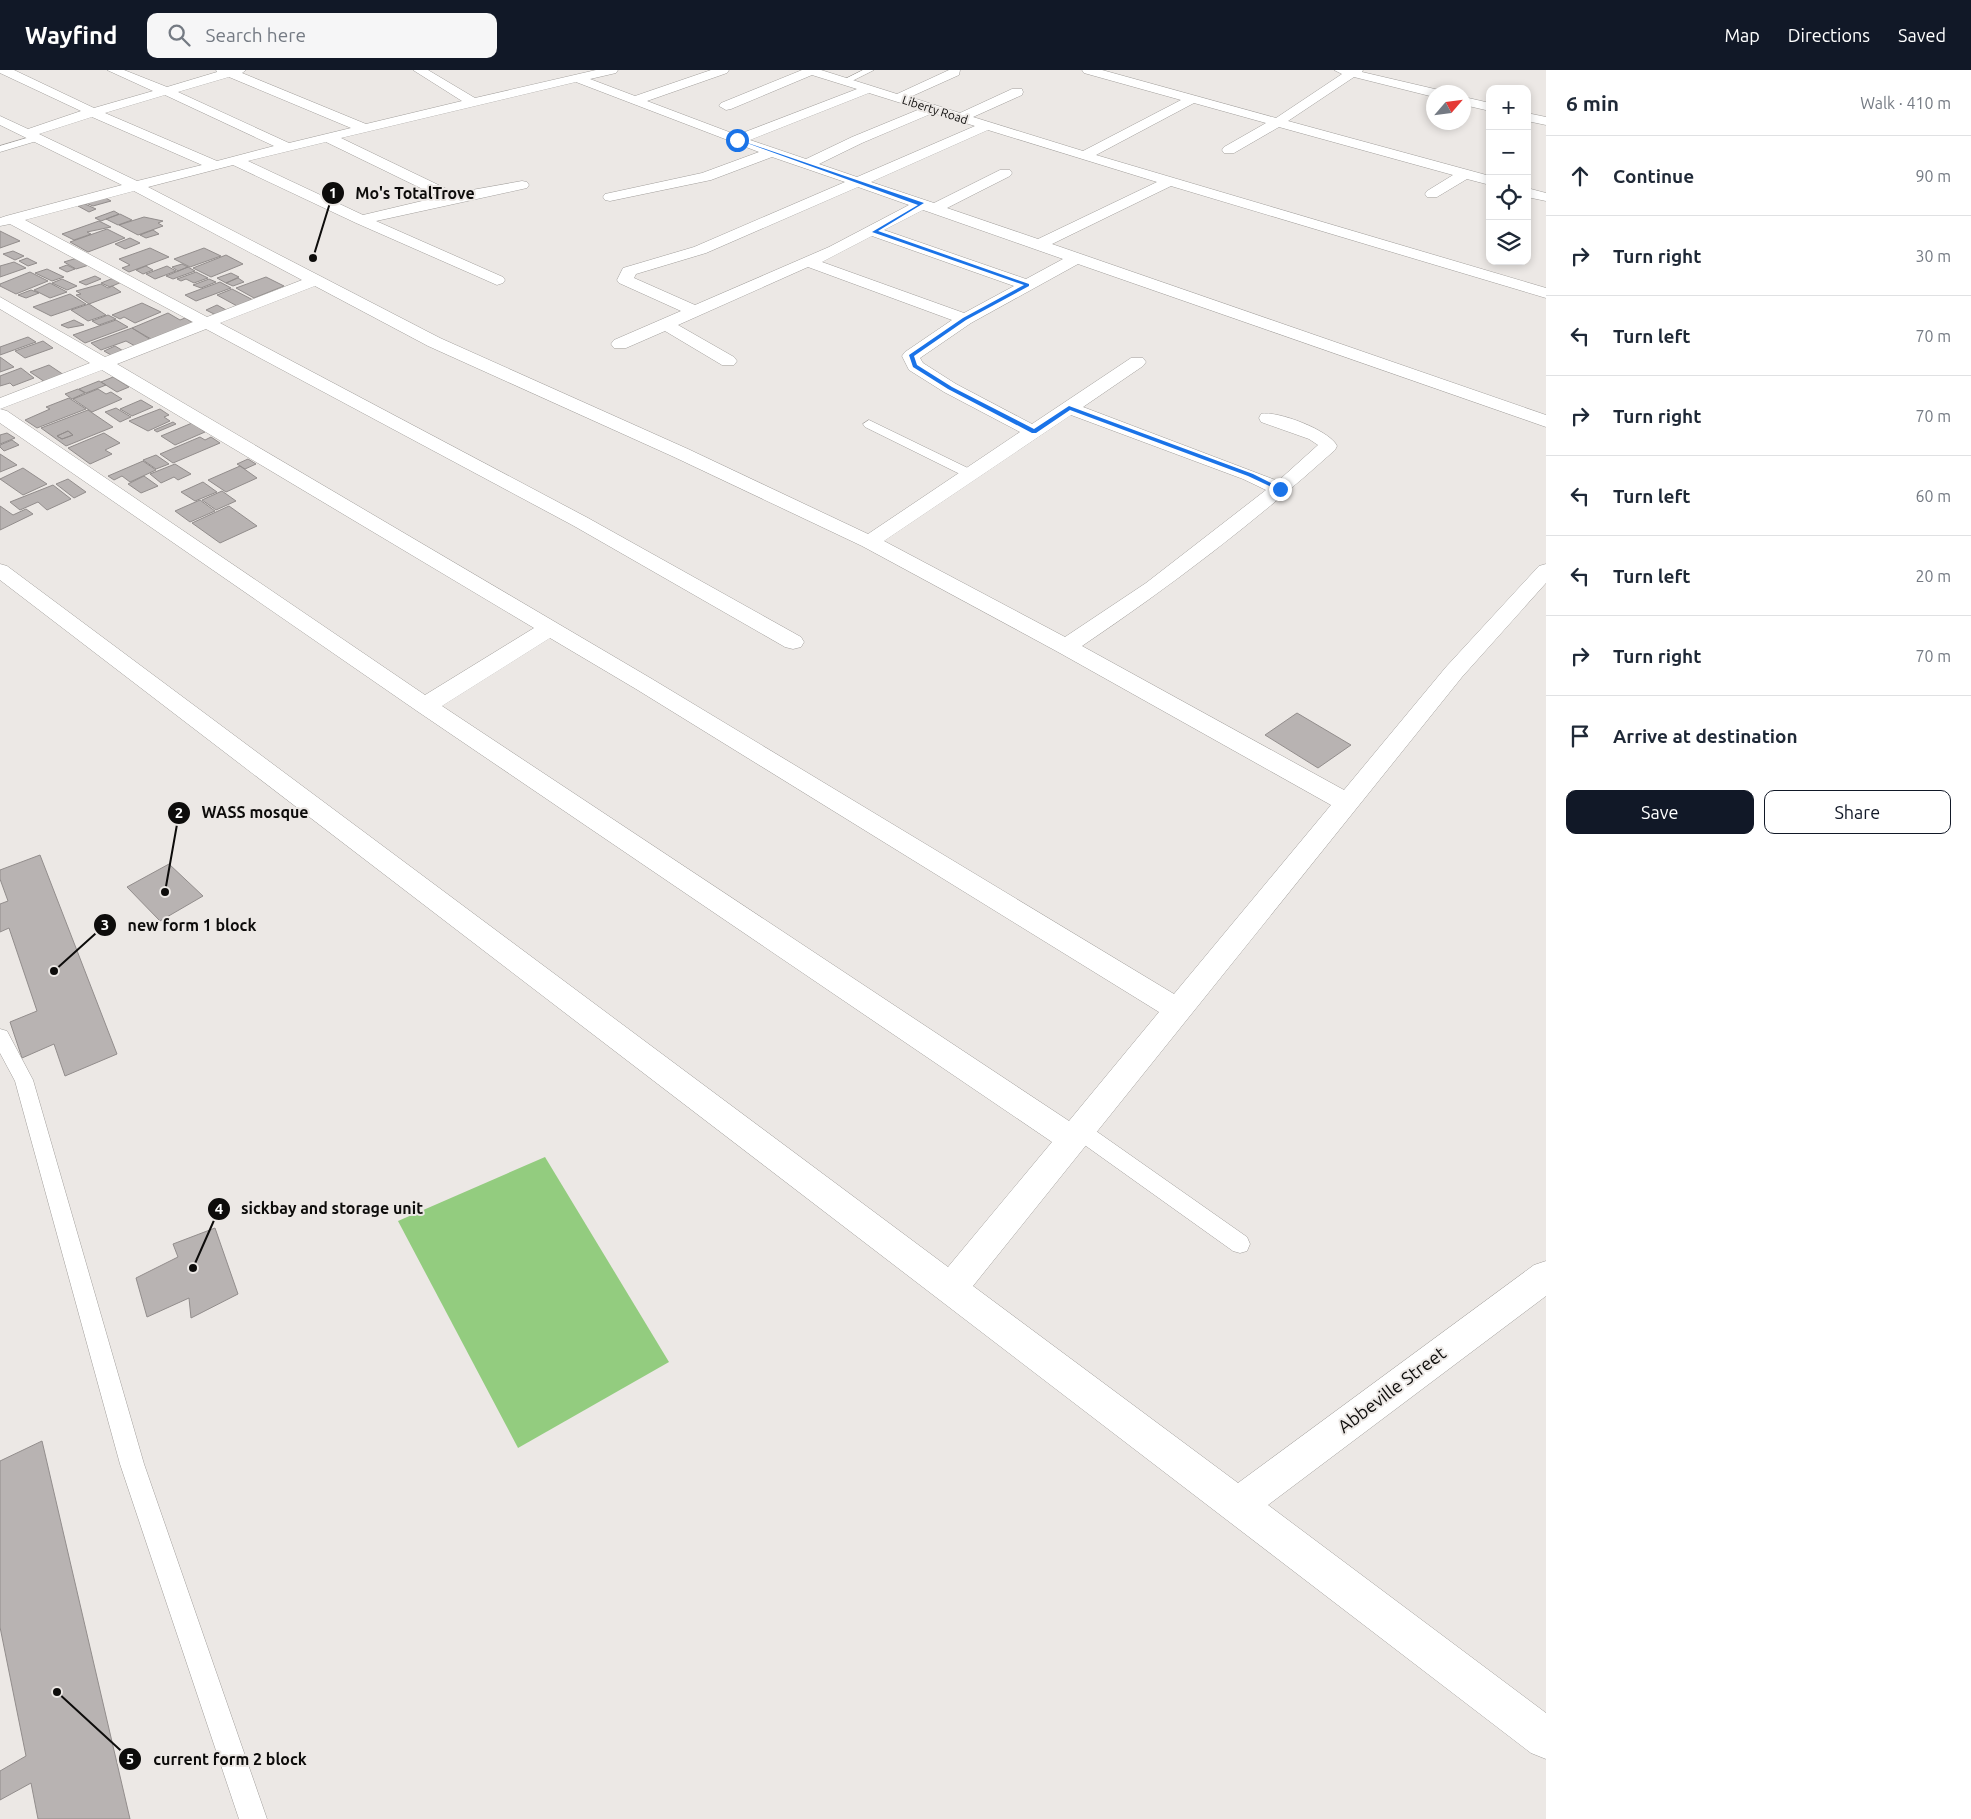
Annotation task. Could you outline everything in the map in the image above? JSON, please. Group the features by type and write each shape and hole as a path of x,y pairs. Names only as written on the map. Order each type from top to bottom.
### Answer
{"street":[{"path":"4,70 93,112 215,165"},
{"path":"113,70 168,92 287,147"},
{"path":"419,70 474,103"},
{"path":"5,221 133,185 612,70"},
{"path":"634,101 722,70"},
{"path":"1088,70 1486,180"},
{"path":"32,136 93,112 168,92 231,71 364,128"},
{"path":"726,106 810,71"},
{"name":"Liberty Road","path":"810,71 1169,182 1542,287"},
{"path":"1230,150 1278,122 1350,71 1426,91"},
{"path":"898,98 955,72"},
{"path":"576,78 737,140 1546,421"},
{"path":"737,140 869,89"},
{"path":"960,118 1017,92"},
{"path":"1084,156 1192,99"},
{"path":"1471,103 1486,106"},
{"path":"808,164 857,140 932,109"},
{"path":"1531,118 1546,122"},
{"path":"0,120 133,185 434,342 681,453 869,542 1066,647 1347,803"},
{"path":"695,311 625,280 630,271 700,250 987,126"},
{"path":"327,137 454,198"},
{"path":"610,197 706,177 773,152"},
{"path":"234,160 361,220 497,280"},
{"path":"620,344 667,325 1005,173"},
{"path":"1432,194 1465,174"},
{"path":"1038,245 1169,182"},
{"path":"361,220 454,198 522,185"},
{"path":"1531,193 1546,197"},
{"path":"5,221 206,323 581,522 793,642"},
{"path":"874,232 1028,285"},
{"path":"1034,432 950,388 915,366 911,356 965,319 1076,258"},
{"path":"808,262 965,319"},
{"path":"0,404 316,280"},
{"path":"0,302 550,628 1178,1010"},
{"path":"667,325 728,360"},
{"path":"869,542 1137,362"},
{"path":"1069,408 1250,475 1280,489"},
{"path":"0,415 425,706 1076,1134"},
{"path":"1066,647 1154,588 1280,489 1328,446 1327,443 1316,435 1268,418"},
{"path":"0,570 1546,1738"},
{"path":"951,1288 1454,672 1546,570"},
{"path":"425,706 550,628"},
{"name":"Abbeville Street","path":"1238,1505 1546,1276"}],"lane":[{"path":"845,81 870,70"},
{"path":"0,149 32,136"},
{"path":"869,424 970,474"},
{"path":"0,1036 24,1080 132,1464 253,1819"},
{"path":"1076,1134 1240,1244"}],"green space":[{"path":"545,1157 669,1362 518,1448 398,1221"}],"building":[{"path":"104,197 111,201 93,206 86,203"},
{"path":"85,204 96,209 89,212 78,206"},
{"path":"114,211 119,214 101,221 95,218"},
{"path":"120,214 132,220 118,225 106,219"},
{"path":"144,217 163,221 158,223 163,226 138,235 119,225"},
{"path":"99,221 111,227 87,232 91,234 74,240 62,234"},
{"path":"107,229 125,238 88,252 70,242"},
{"path":"153,230 159,234 146,238 140,235"},
{"path":"0,231 20,241 0,248"},
{"path":"130,238 140,243 125,249 115,244"},
{"path":"150,248 169,257 129,272 122,268 130,265 119,259"},
{"path":"204,248 221,256 190,267 174,259"},
{"path":"13,251 24,256 15,260 3,254"},
{"path":"226,255 243,264 211,277 193,268"},
{"path":"27,258 37,263 28,266 19,261"},
{"path":"77,258 89,265 76,269 64,262"},
{"path":"14,262 26,268 0,277 0,266"},
{"path":"182,264 188,267 178,271 172,267"},
{"path":"67,265 75,269 67,272 59,268"},
{"path":"146,266 153,270 143,274 136,270"},
{"path":"167,266 176,271 155,279 146,274"},
{"path":"188,267 195,271 173,279 166,276"},
{"path":"47,269 64,277 52,281 35,273"},
{"path":"30,272 48,281 16,294 0,286 0,284"},
{"path":"196,272 208,278 194,283 186,279 181,281 177,279"},
{"path":"231,273 239,277 226,283 217,278"},
{"path":"95,276 101,279 86,285 79,282"},
{"path":"116,277 124,281 110,287 101,283"},
{"path":"266,277 284,286 254,298 236,288"},
{"path":"238,278 244,282 233,286 226,283"},
{"path":"62,279 77,286 67,290 52,283"},
{"path":"209,279 216,282 201,288 193,285"},
{"path":"220,282 231,288 196,301 185,295"},
{"path":"50,283 67,292 50,298 34,290"},
{"path":"101,284 108,288 112,286 121,292 89,304 76,295 81,294 76,291"},
{"path":"232,289 253,300 237,306 217,295"},
{"path":"31,290 39,293 26,298 18,295"},
{"path":"70,294 86,304 51,316 33,307"},
{"path":"142,303 161,312 135,323 124,317 120,319 112,315"},
{"path":"89,304 106,315 88,321 71,310"},
{"path":"217,305 228,311 216,315 206,310"},
{"path":"168,313 180,320 185,318 195,324 151,339 132,328"},
{"path":"108,315 116,319 99,325 92,321"},
{"path":"74,320 84,325 68,328 61,325"},
{"path":"116,320 128,327 85,343 73,335"},
{"path":"132,328 151,340 135,346 126,341 101,350 91,343"},
{"path":"28,337 36,342 0,355 0,347"},
{"path":"43,341 53,348 25,358 15,351"},
{"path":"115,346 125,352 111,355 104,351"},
{"path":"0,357 14,367 0,372"},
{"path":"49,365 64,375 45,382 30,372"},
{"path":"21,368 34,378 13,386 10,383 0,386 0,376"},
{"path":"113,377 129,387 117,392 101,382"},
{"path":"99,381 106,385 86,393 79,389"},
{"path":"78,389 85,393 72,399 65,394"},
{"path":"98,389 106,394 111,392 122,399 92,412 73,399"},
{"path":"69,398 86,409 37,428 25,420 50,409 46,407"},
{"path":"141,400 153,407 132,416 120,409"},
{"path":"116,408 131,417 120,422 105,412"},
{"path":"160,409 169,415 164,417 170,421 148,431 129,421"},
{"path":"88,410 113,427 66,446 41,428","holes":["68,431 73,435 62,439 57,436"]},
{"path":"173,422 176,424 157,432 154,430"},
{"path":"192,423 205,432 175,445 161,436"},
{"path":"68,431 73,435 62,439 57,436"},
{"path":"7,433 15,438 0,444 0,435"},
{"path":"104,433 120,443 105,450 112,454 90,464 68,448"},
{"path":"200,437 205,440 211,437 220,443 173,463 160,454"},
{"path":"12,440 19,445 4,451 0,447 0,445"},
{"path":"0,454 17,465 0,472"},
{"path":"156,455 169,464 156,469 143,460"},
{"path":"248,459 256,464 245,469 237,464"},
{"path":"143,461 156,470 130,482 122,476 114,480 108,476"},
{"path":"175,464 191,474 178,480 174,477 161,483 150,474"},
{"path":"240,466 257,478 226,492 208,480"},
{"path":"23,468 47,484 23,495 0,479"},
{"path":"144,476 158,486 141,493 128,484"},
{"path":"68,479 86,492 74,498 56,484"},
{"path":"203,482 217,492 195,501 181,492"},
{"path":"53,485 71,499 47,510 38,502 20,510 10,502"},
{"path":"222,491 236,501 216,510 202,500"},
{"path":"200,500 215,511 190,522 175,511"},
{"path":"0,506 13,515 26,509 33,514 0,530"},
{"path":"229,506 257,526 220,543 192,523"},
{"path":"1297,713 1351,745 1318,768 1265,735"},
{"path":"40,855 117,1054 65,1076 54,1044 22,1058 10,1022 37,1011 9,928 0,932 0,904 8,901 0,879 0,870"},
{"path":"169,864 203,896 160,921 127,887"},
{"path":"215,1228 238,1294 191,1318 189,1298 147,1317 136,1278 178,1257 173,1244"},
{"path":"42,1441 130,1819 38,1819 31,1783 0,1800 0,1771 26,1756 0,1627 0,1461"}],"place":[{"name":"Mo's TotalTrove","path":"313,258"},
{"name":"WASS mosque","path":"165,892"},
{"name":"new form 1 block","path":"54,971"},
{"name":"sickbay and storage unit","path":"193,1268"},
{"name":"current form 2 block","path":"57,1692"}],"route":[{"path":"737,140 922,204 874,232 1028,285 965,319 911,356 915,366 950,388 1034,432 1069,408 1250,475 1280,489"}]}
